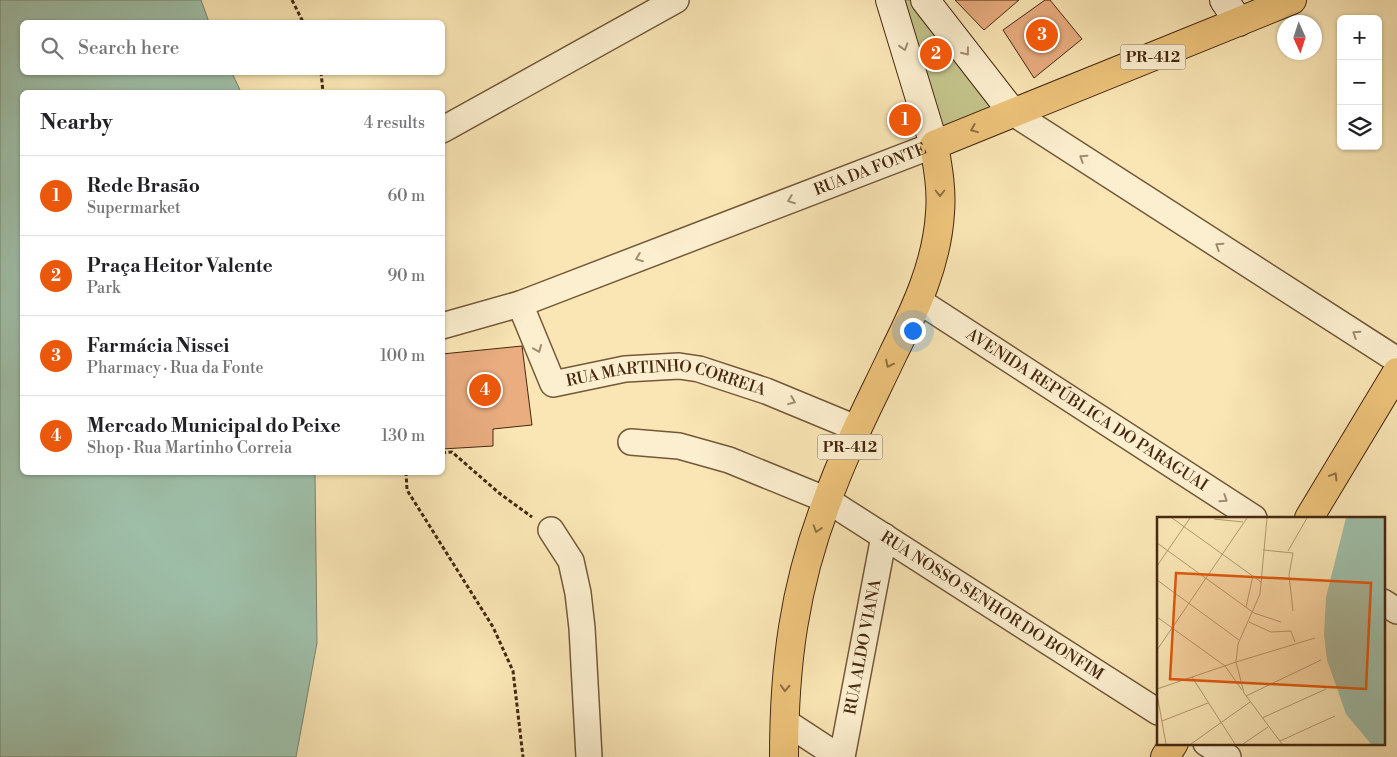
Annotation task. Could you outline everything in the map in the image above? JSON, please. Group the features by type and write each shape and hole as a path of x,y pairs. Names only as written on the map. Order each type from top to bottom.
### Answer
{"main road":[{"name":"RUA DA FONTE","path":"934,145 1013,113 1231,11 1292,0"},
{"name":"PR-412","path":"784,757 786,676 794,618 807,561 827,500 858,429 919,301 929,271 940,214 940,186 934,145"},
{"path":"1310,517 1397,372"},
{"path":"1165,757 1173,744"}],"street":[{"path":"445,128 676,0"},
{"path":"890,0 934,145"},
{"path":"925,0 1013,113 1397,360"},
{"name":"RUA DA FONTE","path":"445,325 520,304 934,145"},
{"name":"AVENIDA REPÚBLICA DO PARAGUAI","path":"919,301 1252,517"},
{"name":"RUA MARTINHO CORREIA","path":"520,304 553,384 625,369 662,366 699,368 766,390 858,429"},
{"name":"RUA NOSSO SENHOR DO BONFIM","path":"631,442 679,446 729,460 827,500 1157,711"},
{"path":"551,530 571,561 578,593 582,628 589,757"},
{"name":"RUA ALDO VIANA","path":"841,757 884,536"},
{"path":"1384,603 1397,611"},
{"path":"784,721 841,757"},
{"path":"1208,744 1228,757"}],"path":[{"path":"292,0 302,20"},
{"path":"322,75 323,90"},
{"path":"445,453 452,452 499,493 551,530"},
{"path":"406,475 407,490 493,627 513,671 523,757"}],"green space":[{"path":"895,0 918,0 1001,108 937,134"}],"shaded area":[{"path":"0,0 201,0 208,20 20,20 20,75 233,75 240,90 20,90 20,475 315,475 317,643 296,757 0,757"}],"building":[{"path":"955,0 1019,0 984,30"},
{"path":"1045,0 1050,0 1082,39 1034,78 1003,30"},
{"path":"522,346 532,425 493,429 493,446 445,449 445,354"}],"place":[{"name":"Farmácia Nissei","path":"1042,35"},
{"name":"Praça Heitor Valente","path":"936,54"},
{"name":"Rede Brasão","path":"905,120"},
{"name":"Mercado Municipal do Peixe","path":"485,390"}]}
